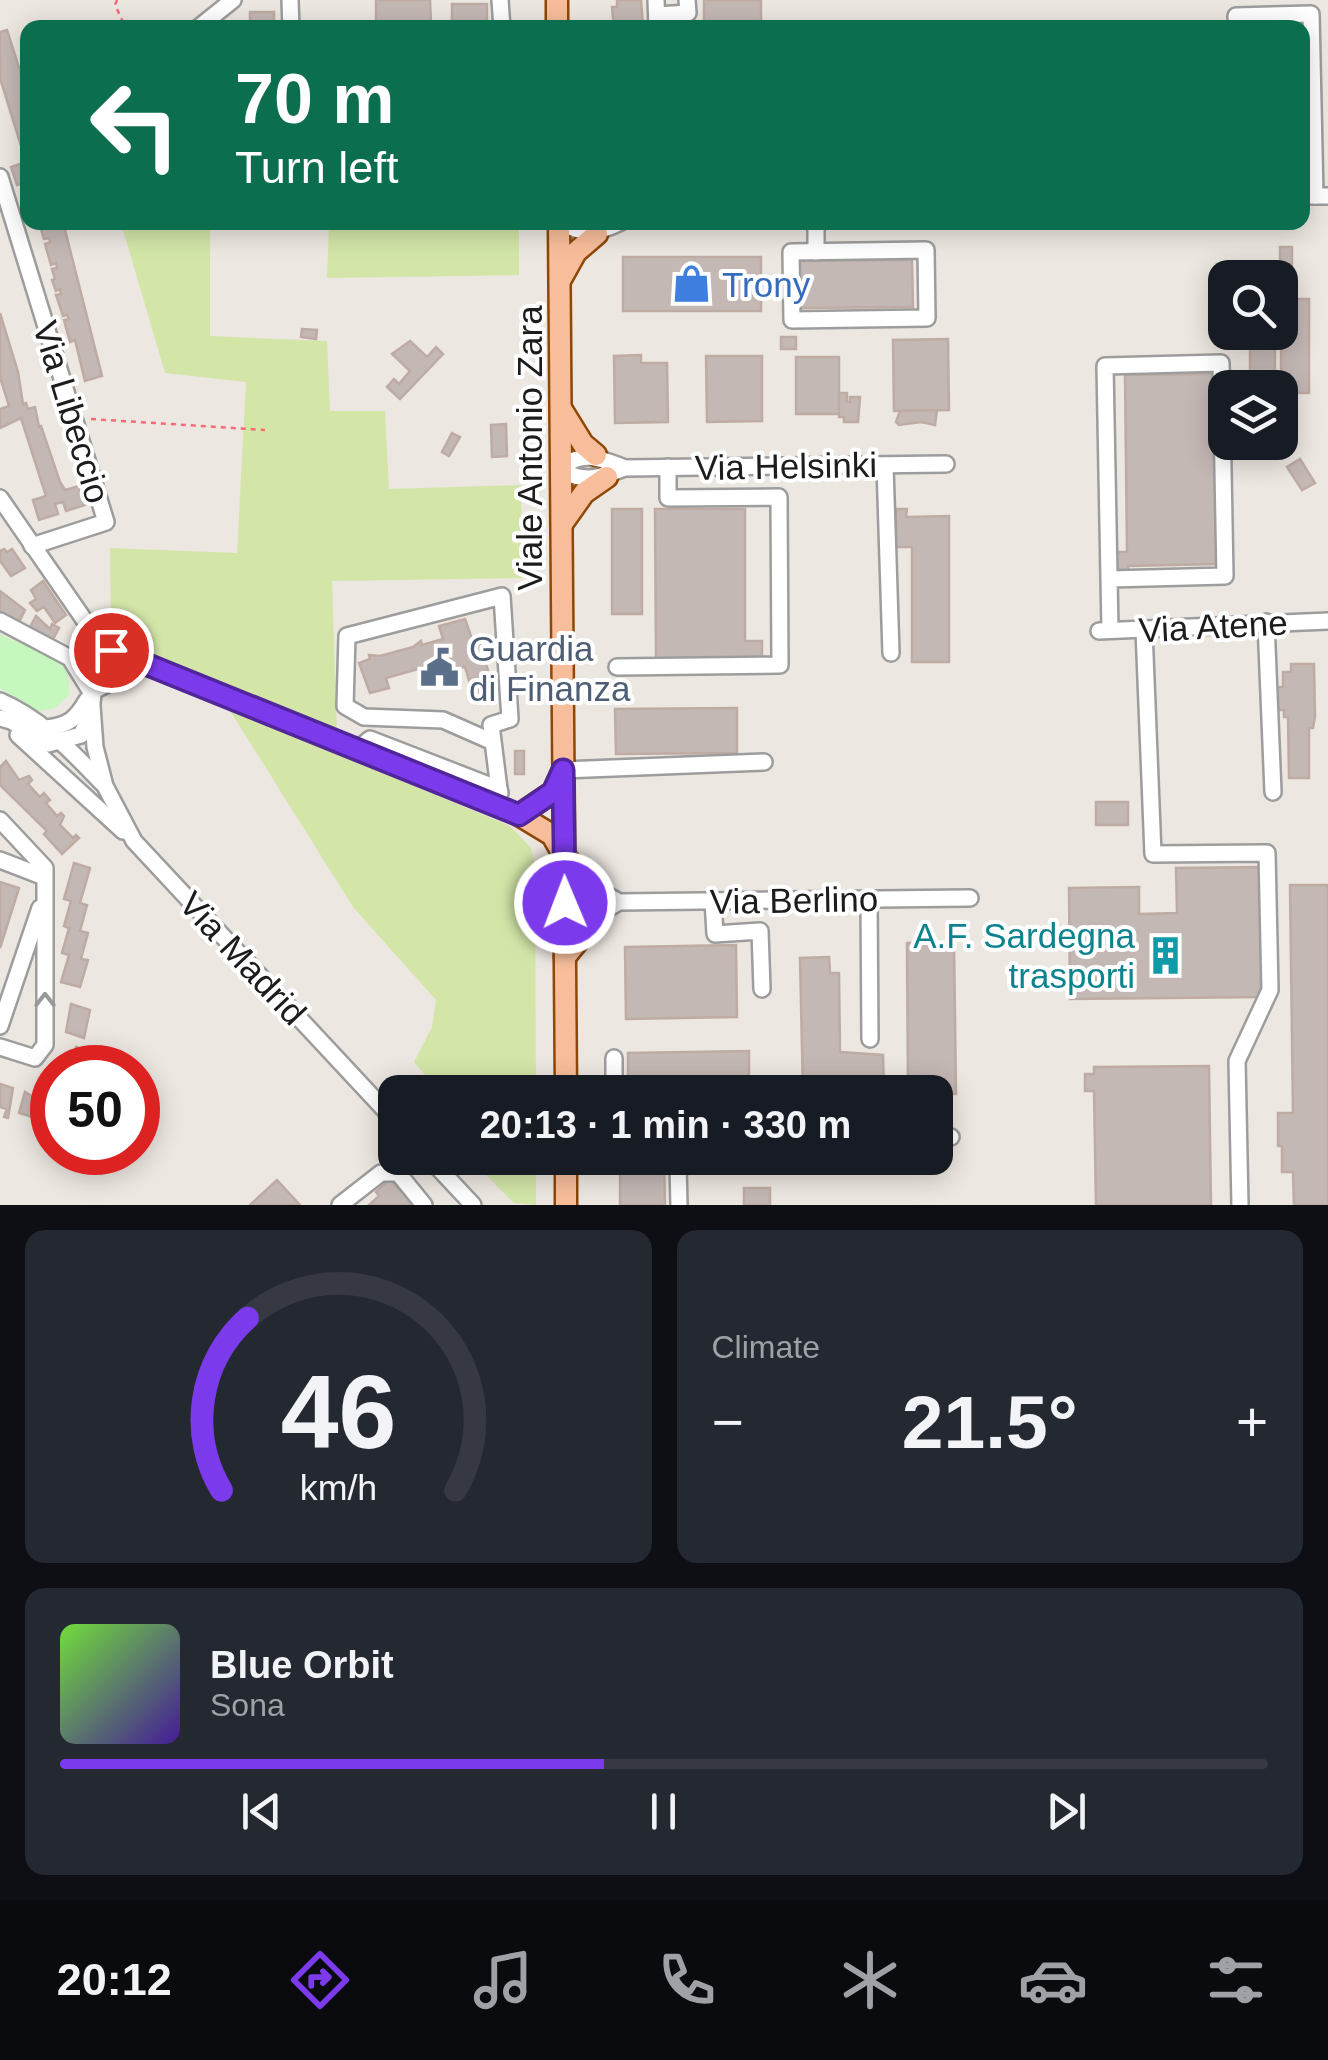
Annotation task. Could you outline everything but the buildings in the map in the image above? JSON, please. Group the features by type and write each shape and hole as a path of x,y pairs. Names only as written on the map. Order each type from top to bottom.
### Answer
{"main road":[{"name":"Viale Antonio Zara","path":"560,230 566,1075"},
{"path":"560,281 576,252 597,234"},
{"path":"561,408 582,444 596,455"},
{"path":"562,524 584,493 616,472"},
{"path":"510,811 553,792 563,770"},
{"path":"510,811 552,835 564,856 600,891"},
{"path":"565,956 600,914"},
{"path":"566,1175 566,1205"}],"street":[{"path":"208,20 233,0"},
{"path":"657,14 688,14 688,0"},
{"path":"1236,20 1236,16 1311,14 1315,196"},
{"name":"Via Libeccio","path":"0,177 20,222"},
{"name":"Via Libeccio","path":"23,230 106,522 32,546"},
{"path":"584,230 597,234 605,230"},
{"path":"816,230 816,252"},
{"path":"926,250 926,318 792,320 791,252 816,252 926,250"},
{"path":"1221,363 1224,576 1110,579 1106,366 1221,363"},
{"path":"561,468 570,461 596,455"},
{"name":"Via Helsinki","path":"596,455 616,472"},
{"name":"Via Helsinki","path":"561,468 571,476 668,467 946,464"},
{"path":"885,466 891,653"},
{"path":"617,666 780,665 779,498 668,498 668,467"},
{"path":"0,498 94,634 111,650 363,744 499,789"},
{"name":"Via Atene","path":"1110,579 1104,630 1328,621"},
{"path":"493,742 443,720 364,717 345,706 347,636 502,596 510,719 491,725 499,789 510,811"},
{"path":"0,621 70,658 91,692 95,747 105,786"},
{"path":"1266,622 1272,792"},
{"path":"1144,630 1153,854 1267,853 1270,990 1237,1061 1240,1205"},
{"path":"0,721 12,720 48,744 81,735 89,720 96,653 94,634"},
{"path":"47,728 67,725 77,717 91,692 148,666"},
{"path":"0,701 47,728 105,786"},
{"path":"363,744 364,717"},
{"path":"0,721 134,840"},
{"path":"61,742 59,759 100,810"},
{"path":"363,744 510,811"},
{"path":"563,770 764,762"},
{"name":"Via Madrid","path":"105,786 134,840 378,1104"},
{"path":"0,820 45,868 45,1046 35,1058 0,1047"},
{"path":"0,860 44,876"},
{"path":"600,891 619,902 600,914 580,912 565,903 577,895 600,891"},
{"path":"0,1026 44,895"},
{"name":"Via Berlino","path":"619,902 970,898"},
{"path":"869,899 870,1038"},
{"path":"713,901 714,934 760,931 762,990"},
{"path":"614,1058 614,1075"},
{"path":"340,1205 381,1174 398,1173 424,1205"},
{"path":"445,1175 471,1204"},
{"path":"678,1175 679,1205"}],"path":[{"path":"74,418 266,430"}],"green space":[{"path":"123,230 210,230 210,336 327,341 330,411 385,411 389,489 521,485 523,578 332,581 337,734 111,646 110,548 237,553 246,382 165,373"},
{"path":"329,230 519,230 519,275 327,278"},
{"path":"0,634 49,654 65,669 69,695 55,708 34,712 0,688"},
{"path":"229,709 510,826 531,848 535,866 536,1075 425,1075 414,1062 432,1027 436,1000 353,907"},
{"path":"536,1175 536,1205 514,1203 487,1176"}],"place":[{"name":"Trony","path":"692,284"},
{"name":"Guardia di Finanza","path":"439,668"},
{"name":"A.F. Sardegna trasporti","path":"1165,955"}],"route":[{"path":"111,650 519,815 553,792 563,770 565,903"}]}
